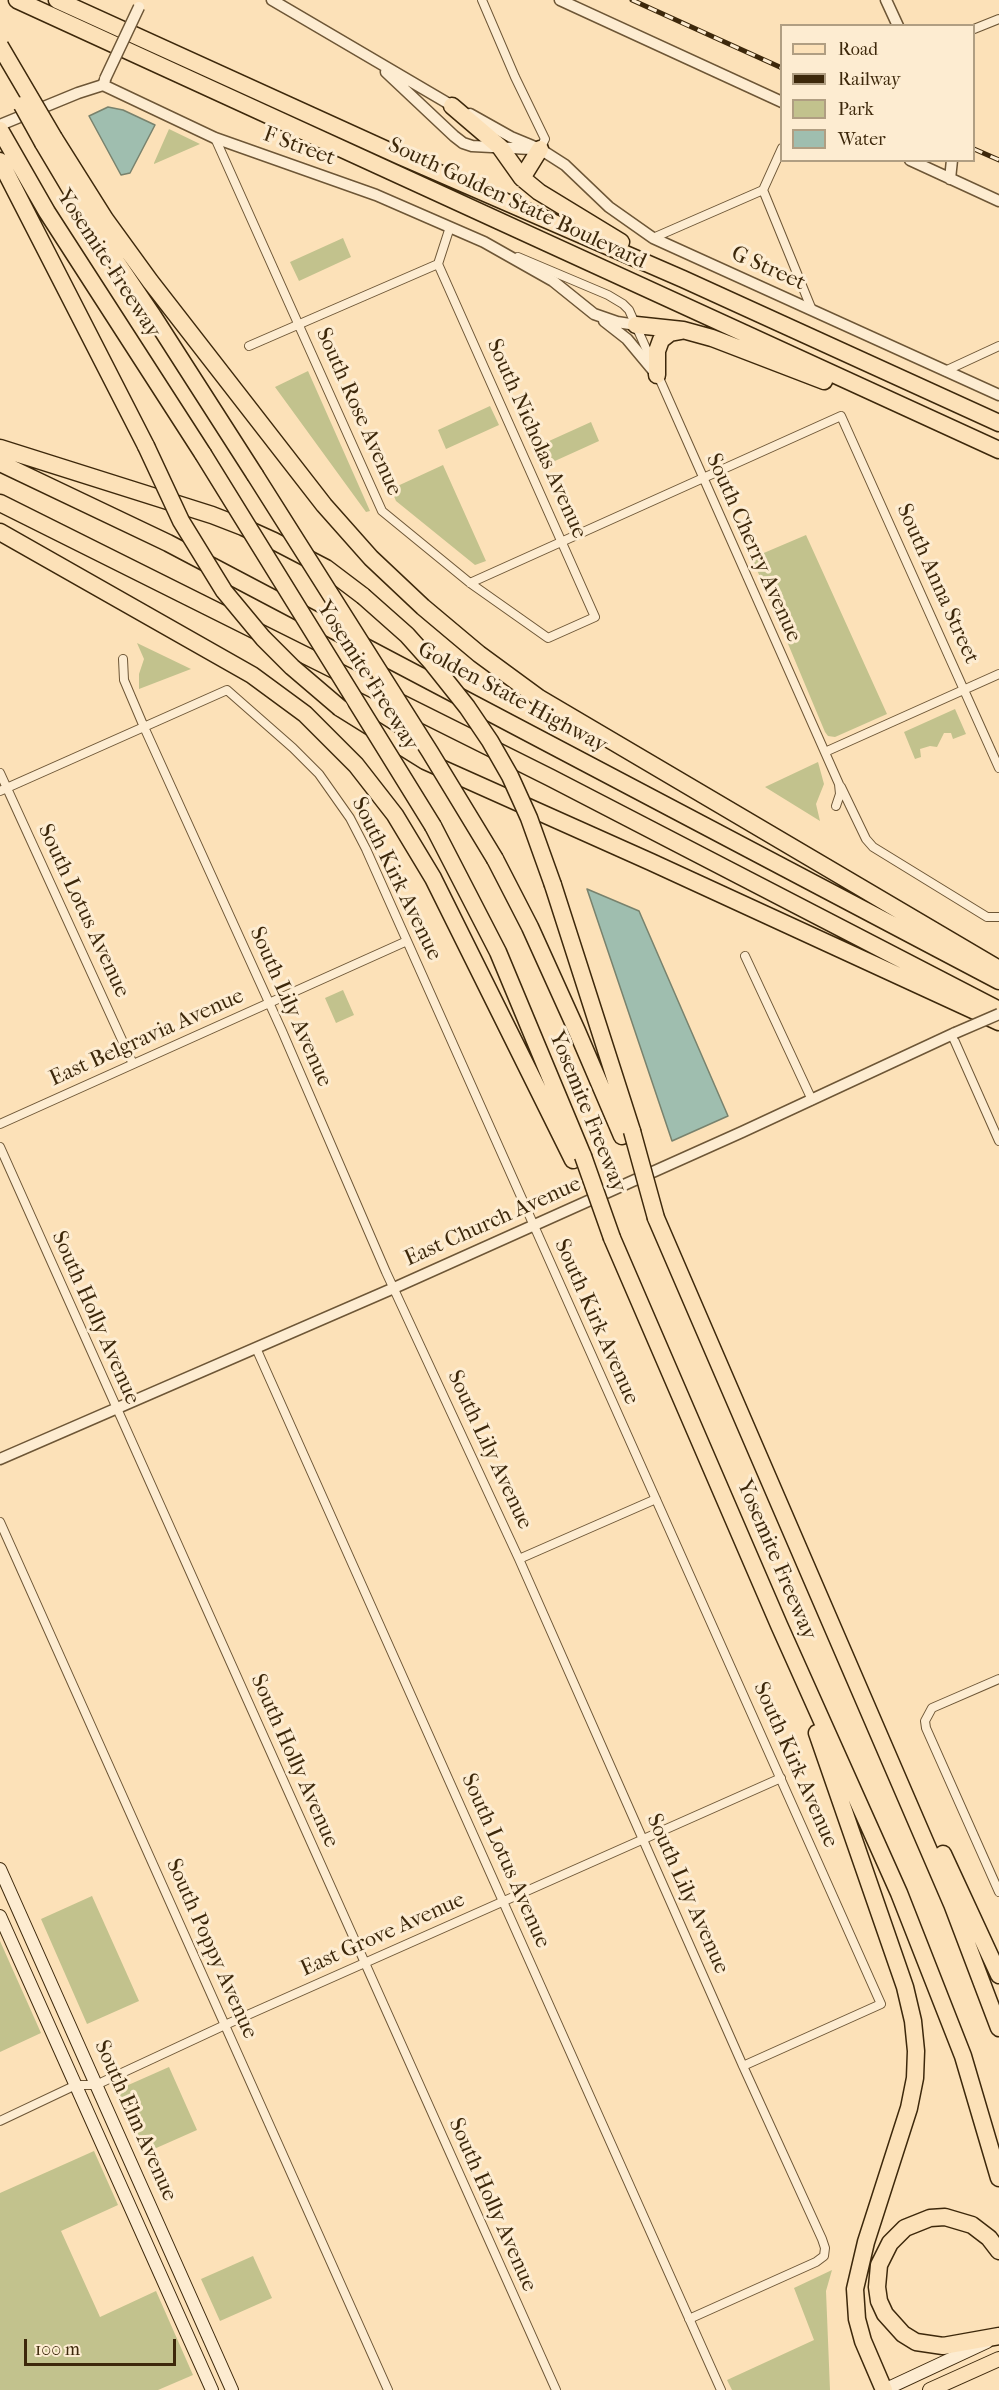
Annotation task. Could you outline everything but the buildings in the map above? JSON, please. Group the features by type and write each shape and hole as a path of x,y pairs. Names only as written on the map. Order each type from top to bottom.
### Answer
{"highway":[{"name":"South Golden State Boulevard","path":"17,0 997,449"},
{"name":"South Golden State Boulevard","path":"57,0 400,156 683,279 999,423"},
{"path":"0,46 48,141 150,281 324,505 371,558 423,607 479,654 539,698 999,969"},
{"name":"Yosemite Freeway","path":"0,60 48,141 96,232 255,475 430,752 495,859 530,927 627,1133 656,1218 853,1670 952,1904 999,2028"},
{"path":"452,106 500,147 522,178 540,192 683,279"},
{"name":"Yosemite Freeway","path":"0,130 4,160 203,454 434,826 498,952 578,1158 612,1238 779,1625 900,1893 963,2056 999,2178"},
{"path":"522,178 540,149"},
{"path":"4,160 181,521 224,591 263,638 292,668 340,708 425,761 703,885 999,1022"},
{"path":"636,325 683,330 712,338 997,449"},
{"path":"657,375 657,351 661,340 670,333 683,330"},
{"path":"0,448 212,514 274,540 326,568 363,596 407,635 467,707 490,741 529,818 553,885 627,1133"},
{"name":"Golden State Highway","path":"0,463 168,543 999,981"},
{"path":"0,502 551,778 999,1012"},
{"path":"0,532 252,675 305,714 356,765 395,815 433,878 578,1158"},
{"path":"779,1625 905,1987 913,2021 916,2051 915,2078 909,2108 866,2242 855,2289 857,2319 863,2341 884,2390"},
{"path":"853,1670 909,1780 999,1975"},
{"path":"999,2251 989,2238 972,2225 945,2217 930,2218 905,2228 890,2243 879,2265 877,2287 879,2301 885,2314 903,2334 916,2342 943,2346 999,2336"}],"main road":[{"name":"South Elm Avenue","path":"0,1869 232,2390"},
{"name":"South Elm Avenue","path":"0,1916 212,2390"},
{"path":"884,2390 999,2336"},
{"path":"930,2390 999,2359"}],"street":[{"name":"G Street","path":"276,0 452,106 540,149 565,165 609,207 653,238 999,395"},
{"path":"482,0 545,139 540,149"},
{"path":"560,0 780,101"},
{"path":"886,0 897,24"},
{"path":"0,125 104,82 140,3"},
{"path":"975,29 999,18"},
{"name":"G Street","path":"366,54 454,136 472,146 540,149"},
{"name":"F Street","path":"104,82 215,138 376,195 616,300 629,310 636,325"},
{"name":"South Rose Avenue","path":"215,138 382,511 470,583 548,638"},
{"path":"653,238 763,190 780,152"},
{"path":"914,162 999,201"},
{"path":"950,179 952,162"},
{"path":"763,190 812,310"},
{"path":"249,346 438,264 450,227"},
{"name":"F Street","path":"484,242 553,281 594,314 617,322 636,325"},
{"name":"South Nicholas Avenue","path":"438,264 595,617 548,638"},
{"path":"594,314 627,339 657,375"},
{"name":"South Cherry Avenue","path":"636,325 839,784 866,839 873,848 987,917 999,917"},
{"path":"945,371 999,346"},
{"name":"South Anna Street","path":"703,478 841,416 999,768"},
{"path":"470,583 703,478"},
{"name":"South Lily Avenue","path":"123,659 124,680 144,727 822,2239 825,2248 824,2256 806,2267 689,2319"},
{"path":"825,752 999,674"},
{"name":"South Kirk Avenue","path":"144,727 227,690 293,748 337,798 351,818 366,849 880,2004 743,2066"},
{"path":"3,790 144,727"},
{"name":"South Lotus Avenue","path":"0,773 3,790 133,1064"},
{"path":"836,806 840,794 839,784"},
{"name":"East Belgravia Avenue","path":"0,1124 407,941"},
{"path":"745,956 812,1100"},
{"name":"East Church Avenue","path":"0,1459 533,1226 812,1100 999,1012"},
{"path":"953,1034 999,1141"},
{"name":"South Holly Avenue","path":"0,1147 556,2390"},
{"name":"South Lotus Avenue","path":"256,1348 721,2390"},
{"path":"519,1559 656,1499"},
{"name":"South Poppy Avenue","path":"0,1522 388,2390"},
{"path":"999,1679 932,1708 927,1714 926,1728 999,1892"},
{"name":"East Grove Avenue","path":"0,2121 76,2085 96,2085 225,2025 781,1778"}],"green space":[{"path":"169,129 200,144 154,164 154,163"},
{"path":"343,238 351,257 299,281 290,262"},
{"path":"308,371 370,511 366,512 275,387"},
{"path":"490,406 499,425 446,449 438,430"},
{"path":"591,422 599,441 546,465 538,446"},
{"path":"443,465 486,561 475,565 396,501 391,489"},
{"path":"806,535 887,714 835,737 828,736 825,732 752,558"},
{"path":"137,643 191,669 139,689 139,674 144,659"},
{"path":"955,709 966,734 953,739 951,733 944,733 937,747 930,746 920,749 921,757 915,759 904,732"},
{"path":"818,762 824,784 816,804 820,821 765,787"},
{"path":"343,990 354,1015 336,1023 325,998"},
{"path":"92,1896 139,2001 87,2024 41,1919"},
{"path":"0,1941 41,2033 0,2052"},
{"path":"169,2067 197,2130 145,2153 117,2090"},
{"path":"94,2151 118,2205 61,2231 100,2317 156,2291 193,2375 158,2390 0,2390 0,2193"},
{"path":"253,2256 272,2298 220,2321 201,2279"},
{"path":"832,2270 826,2291 830,2390 732,2390 727,2380 814,2340 794,2288"}],"water":[{"path":"108,107 123,110 155,125 130,173 121,175 89,116"},
{"path":"587,889 639,911 728,1116 672,1141"}],"railway":[{"path":"632,0 780,67"},
{"path":"975,149 999,160"}]}
